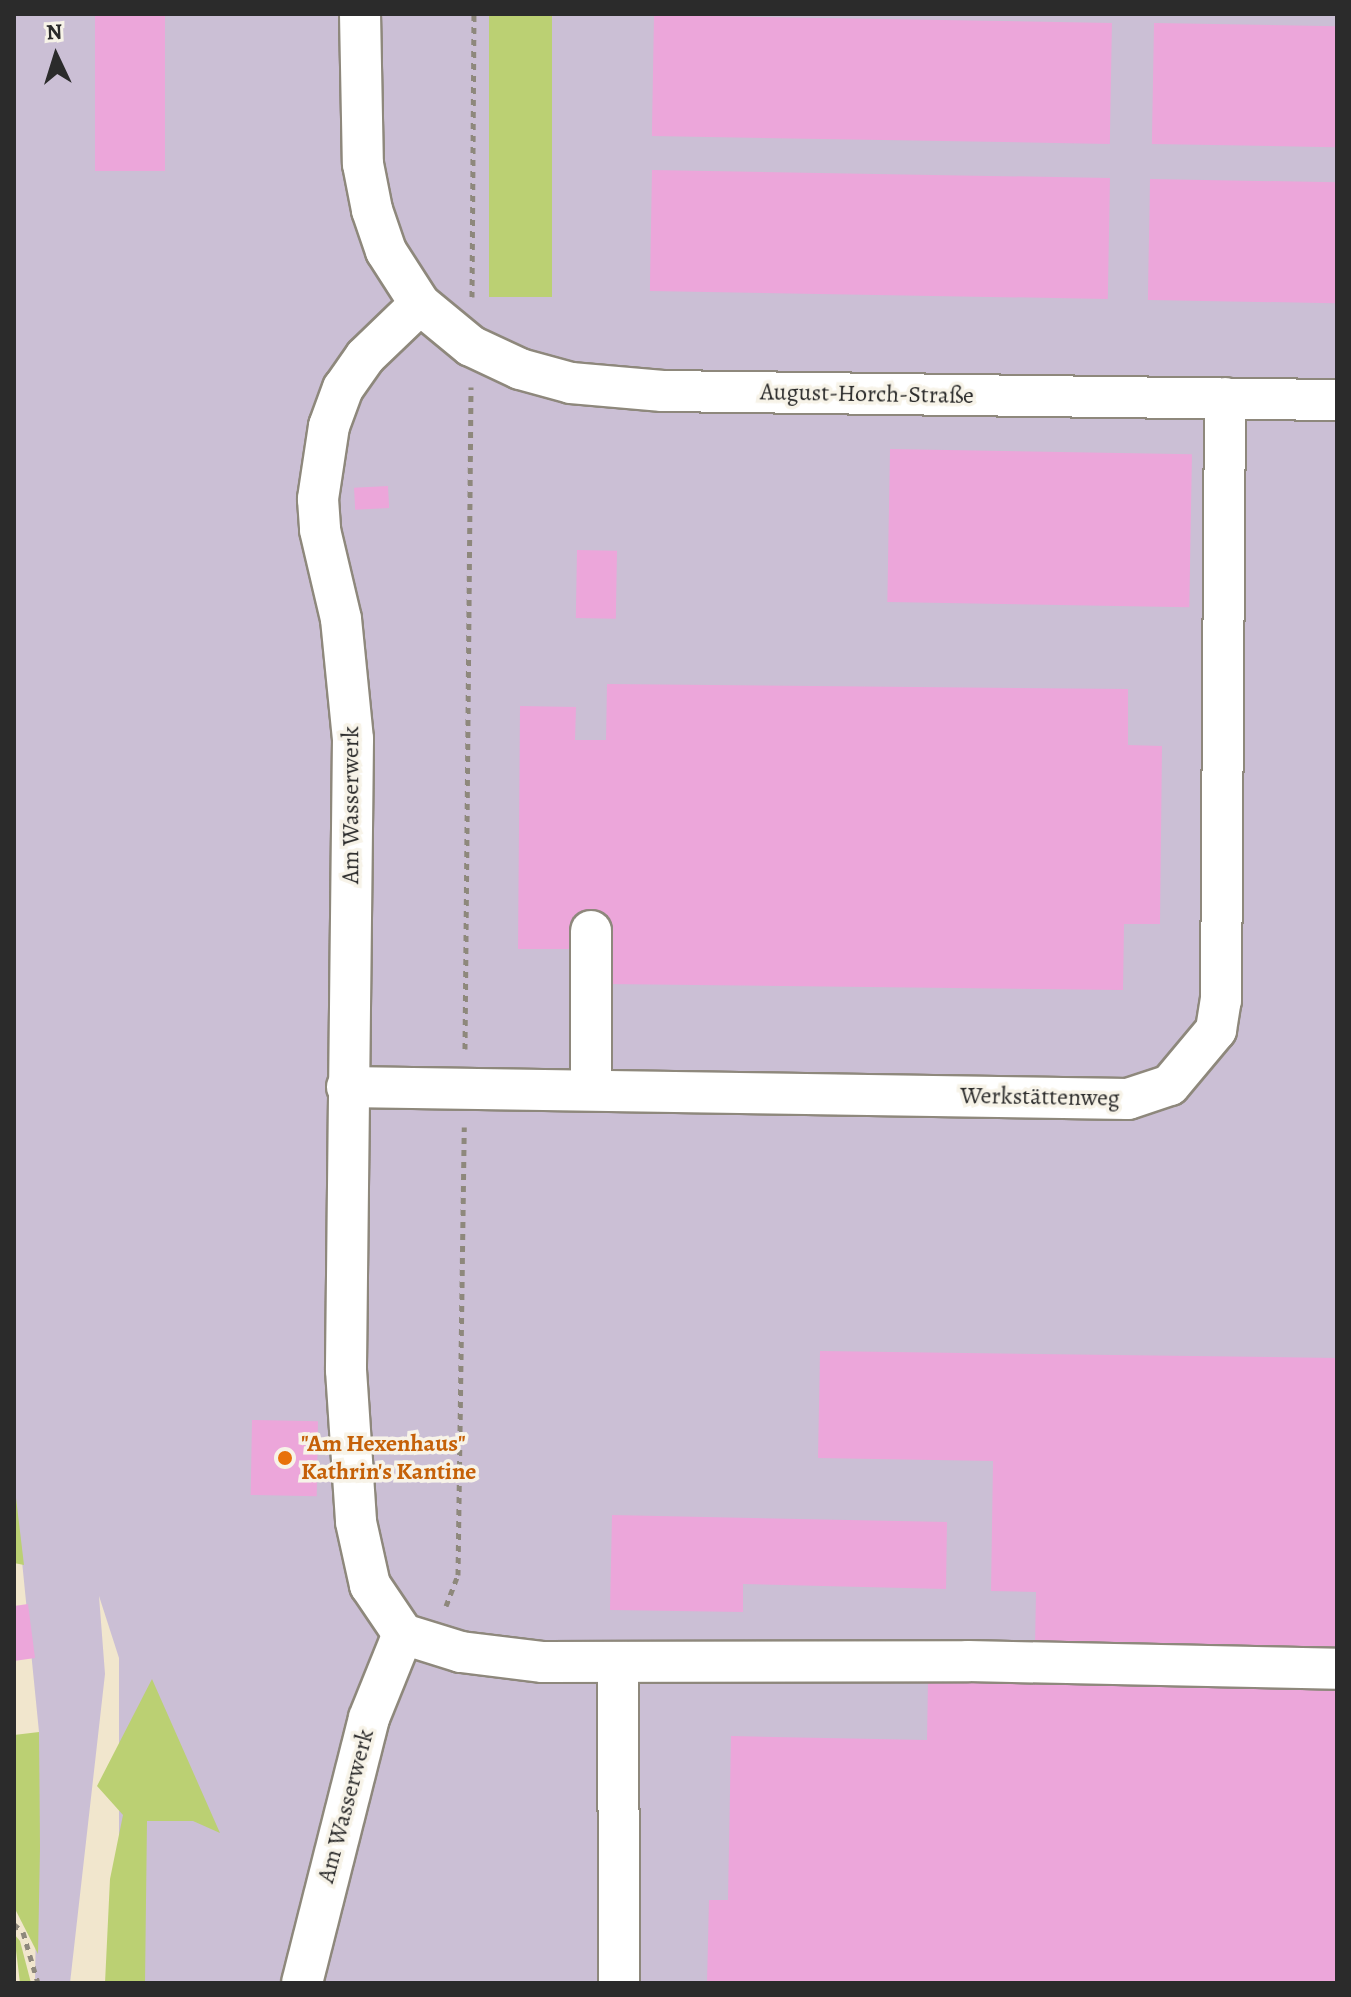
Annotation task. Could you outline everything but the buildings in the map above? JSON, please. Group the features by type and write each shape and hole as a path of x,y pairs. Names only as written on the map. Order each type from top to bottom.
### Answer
{"street":[{"path":"360,14 363,164 372,210 386,251 420,304"},
{"name":"August-Horch-Straße","path":"420,304 471,346 520,369 571,383 663,391 1337,400"},
{"name":"Am Wasserwerk","path":"302,1983 369,1718 417,1638 370,1585 356,1522 346,1370 353,739 341,619 318,499 329,426 343,388 365,357 420,304"},
{"name":"Werkstättenweg","path":"347,1087 1128,1099 1170,1085 1196,1058 1216,1030 1221,1000 1225,398"},
{"path":"591,931 591,1090"},
{"path":"417,1638 461,1652 543,1662 968,1661 1337,1669"},
{"path":"618,1663 619,1983"}],"path":[{"path":"417,1638 458,1575 474,14"},
{"path":"14,1924 23,1932 38,1983"}],"shaded area":[{"path":"14,14 1337,14 1337,1983 119,1983 119,1658 99,1596 105,1674 70,1983 35,1983 39,1732 14,1481"}],"green space":[{"path":"489,14 552,14 552,297 489,297"},
{"path":"14,1481 24,1565 14,1563"},
{"path":"152,1679 220,1833 193,1821 147,1821 145,1983 105,1983 110,1879 123,1815 97,1786"},
{"path":"39,1732 38,1954 14,1907 14,1735"},
{"path":"14,1934 20,1941 31,1983 20,1983"}],"place":[{"name":"\"Am Hexenhaus\" Kathrin's Kantine","path":"285,1458"}]}
